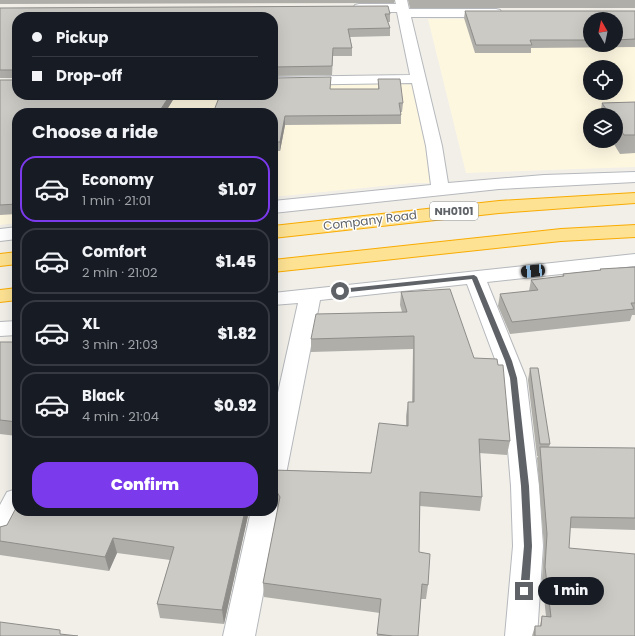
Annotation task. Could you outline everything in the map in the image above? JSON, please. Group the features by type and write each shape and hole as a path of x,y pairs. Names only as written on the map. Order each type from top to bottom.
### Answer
{"highway":[{"name":"Company Road","path":"278,231 421,214 554,201 635,198"},
{"path":"278,265 561,235 635,231"},
{"path":"0,260 12,259"},
{"path":"0,296 12,295"}],"street":[{"path":"347,8 402,7 511,13"},
{"path":"402,7 434,146 440,189"},
{"path":"278,81 418,79"},
{"path":"278,206 440,189 570,178 635,177"},
{"path":"0,235 12,234"},
{"path":"278,298 635,260"},
{"path":"474,277 514,378 525,486 528,546 521,636"},
{"path":"278,450 311,294"},
{"path":"0,330 12,329"},
{"path":"0,530 12,509"},
{"path":"239,636 264,516"}],"shaded area":[{"path":"583,18 583,52 623,52 623,18 635,18 635,167 466,173 428,19"},
{"path":"422,83 438,183 413,183 278,196 278,108 12,108 12,224 0,225 0,86 12,92 12,100 278,100 278,84"}],"building":[{"path":"388,6 390,14 385,14 390,28 348,29 352,48 333,48 332,66 278,67 278,12 12,12 12,70 0,70 0,8"},
{"path":"465,11 635,11 635,39 623,40 623,12 583,12 583,40 530,40 532,45 476,45"},
{"path":"331,77 330,89 379,89 378,79 400,79 403,103 399,103 401,115 285,116 280,142 278,142 278,108 215,108 218,100 278,100 278,78"},
{"path":"0,80 12,80 12,100 167,100 162,108 12,108 12,204 0,205"},
{"path":"635,102 635,135 624,135 623,134 623,108 605,108 602,103"},
{"path":"635,267 635,303 631,303 634,309 512,322 500,294 538,290 531,280 564,276 563,274 601,270 600,269"},
{"path":"450,289 474,358 497,359 498,365 503,365 510,441 479,439 482,497 420,492 419,552 430,554 428,585 422,584 418,636 393,636 377,634 381,599 263,583 276,516 278,516 280,497 278,494 278,470 371,473 379,423 408,426 408,402 414,402 414,336 311,339 316,314 407,312 401,292"},
{"path":"0,342 12,342 12,421 0,420"},
{"path":"530,368 538,368 550,444 540,444"},
{"path":"540,447 635,448 635,518 571,517 569,548 635,554 635,636 535,636 535,626 541,626 542,616 551,617 545,567 547,534"},
{"path":"12,516 244,516 222,610 157,604 174,547 113,538 105,557 0,541 0,527 7,525"},
{"path":"0,622 60,630 60,634 78,636 0,636"}],"route":[{"path":"340,291 474,277 514,378 525,486 528,546 524,591"}]}
